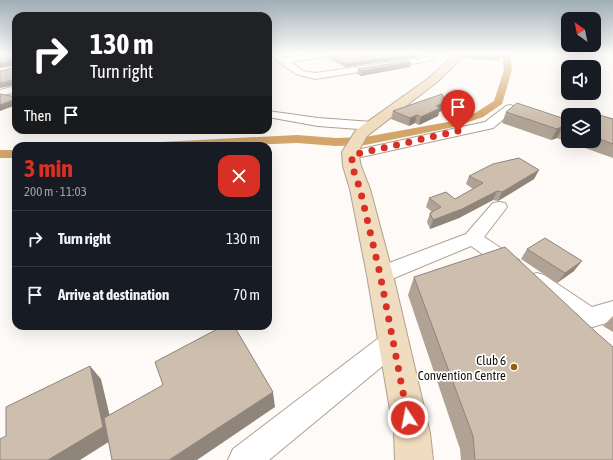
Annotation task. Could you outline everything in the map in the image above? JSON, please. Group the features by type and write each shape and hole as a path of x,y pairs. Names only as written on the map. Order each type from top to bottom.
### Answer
{"main road":[{"path":"414,460 412,433 380,274 360,189 352,166 359,141 438,75"}],"street":[{"path":"0,100 4,98 0,93 12,90"},
{"path":"272,115 318,122 359,141 489,124 510,108 561,126"},
{"path":"380,274 474,238 499,207"},
{"path":"474,238 590,318 613,311"},
{"path":"244,460 393,342"}],"building":[{"path":"0,75 12,75 12,80 0,83"},
{"path":"0,94 12,96 12,100 0,105"},
{"path":"442,94 446,102 436,106 440,108 421,117 417,115 410,118 393,111"},
{"path":"517,103 561,118 561,127 557,129 506,112"},
{"path":"601,115 613,119 613,144 601,140"},
{"path":"519,158 539,170 502,192 497,191 462,209 433,220 430,213 441,207 429,198 446,192 455,199 483,183 469,176 493,164"},
{"path":"545,238 582,261 565,273 527,249"},
{"name":"Club 6 Convention Centre","path":"505,247 613,347 613,460 475,460 473,436 414,277"},
{"path":"215,330 236,330 273,392 169,460 112,460 104,418 163,385 155,362"},
{"path":"90,366 103,427 48,460 0,460 0,439 6,436 6,407"}],"waterway":[{"path":"230,142 297,139 336,142 365,141 450,125 479,115 498,102 506,75"},
{"path":"0,154 12,154"}],"place":[{"name":"Club 6 Convention Centre","path":"514,367"}],"route":[{"path":"408,418 380,274 360,189 352,166 352,155 458,131"}]}
